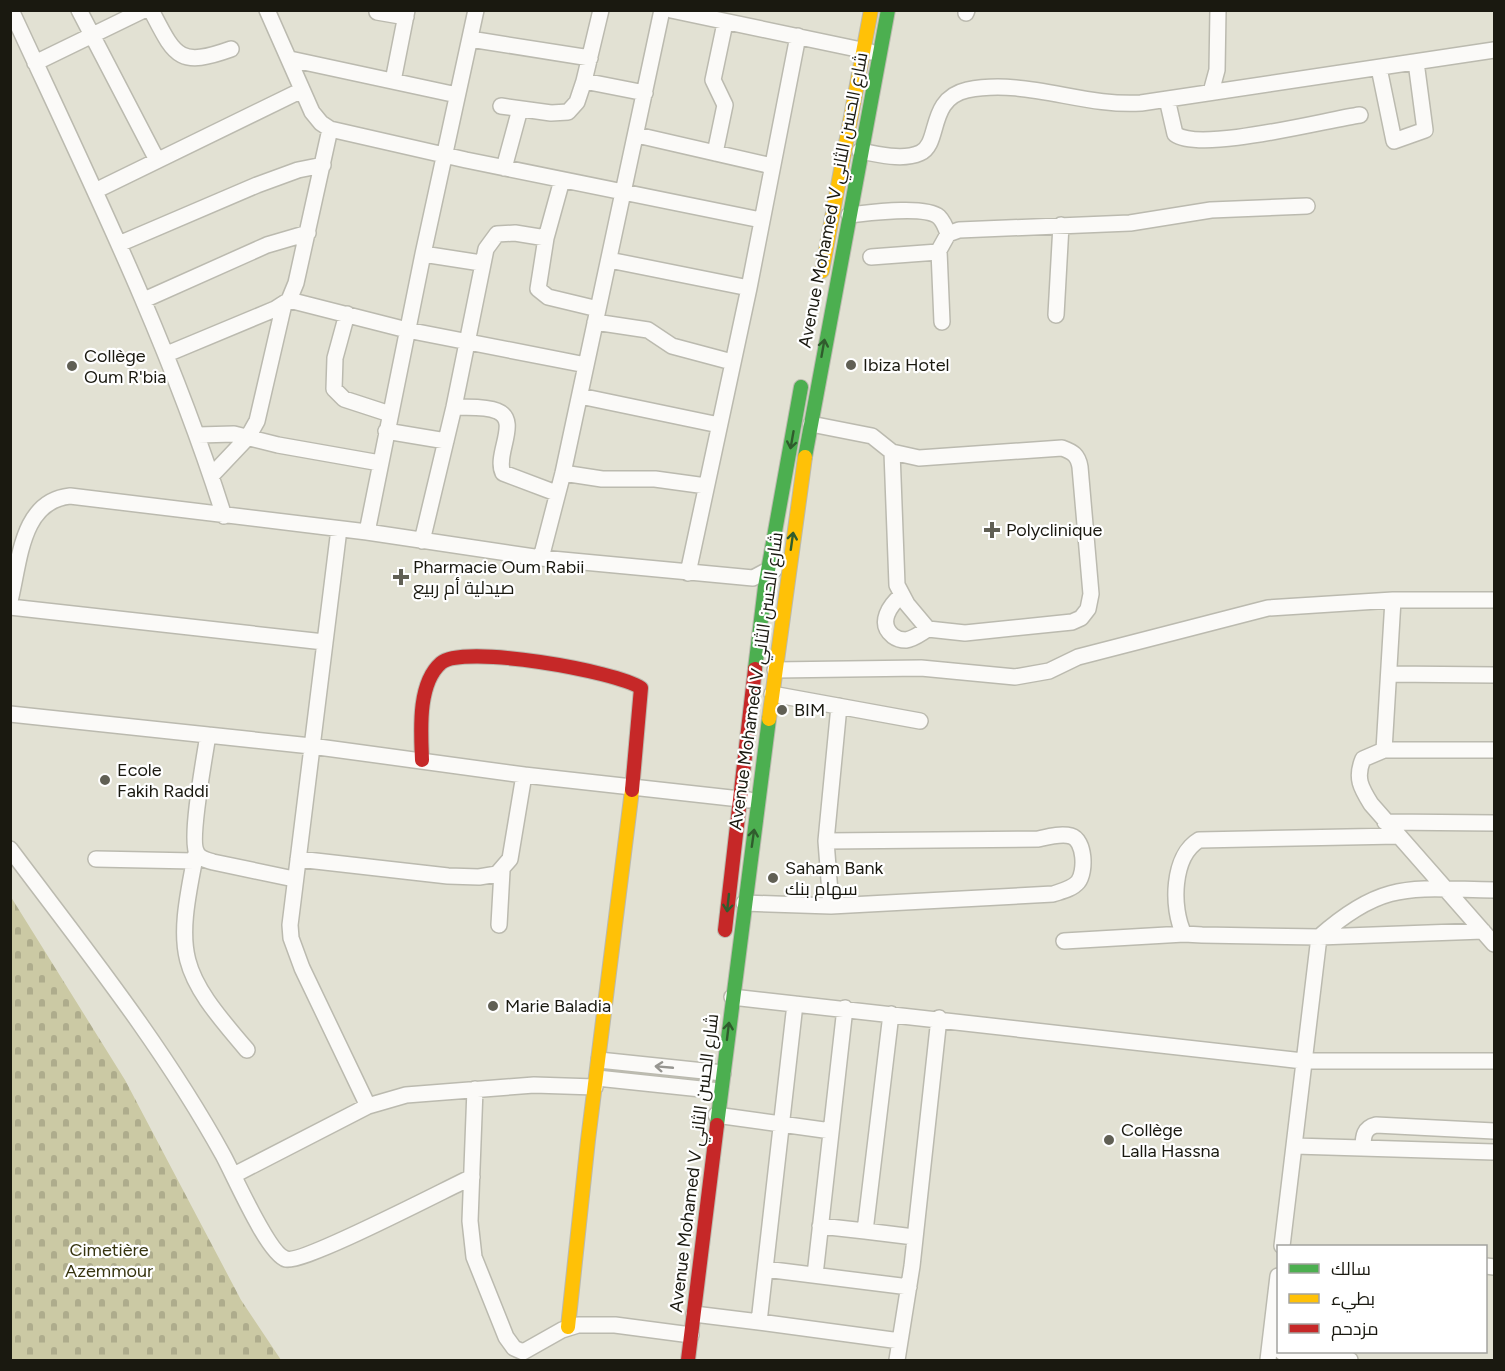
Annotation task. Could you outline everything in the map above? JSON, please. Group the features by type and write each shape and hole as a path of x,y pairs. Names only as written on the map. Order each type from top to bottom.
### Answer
{"main road":[{"name":"Avenue Mohamed V شارع الحسن الثاني","path":"820,284 871,10"},
{"name":"Avenue Mohamed V شارع الحسن الثاني","path":"688,1360 686,1334 723,995 744,903 788,572 811,420 888,10"},
{"name":"Avenue Mohamed V شارع الحسن الثاني","path":"724,941 765,587 803,378"},
{"path":"796,414 811,420"},
{"path":"422,760 422,725 428,688 441,664 463,656 558,666 627,679 640,686 633,785 568,1327"},
{"name":"Avenue Mohamed V شارع الحسن الثاني","path":"678,1360 694,1314 717,1115 714,1090"}],"street":[{"path":"11,10 144,300 198,435 224,516"},
{"path":"79,10 158,160"},
{"path":"35,63 144,10"},
{"path":"151,10 173,49 183,56 192,59 206,57 231,49"},
{"path":"267,10 315,116 330,129 504,168 761,220"},
{"path":"367,532 407,330 476,10"},
{"path":"501,106 568,112 577,102 584,81 601,10"},
{"path":"541,558 563,473 662,10"},
{"path":"671,10 879,54"},
{"path":"1211,92 1217,70 1218,10"},
{"path":"377,12 407,14 393,81"},
{"path":"715,153 725,105 712,82 724,23"},
{"path":"688,573 749,288 798,36"},
{"path":"470,39 590,58"},
{"path":"860,152 905,156 924,151 946,102 965,91 988,88 1032,89 1118,103 1167,99 1494,50"},
{"path":"290,59 457,95"},
{"path":"1379,68 1394,141 1425,130 1416,62"},
{"path":"584,81 645,93"},
{"path":"95,191 302,90"},
{"path":"1167,99 1170,123 1175,134 1194,141 1251,135 1360,115"},
{"path":"504,168 520,109"},
{"path":"212,475 248,437 260,411 286,302 298,276 330,129"},
{"path":"637,135 772,165"},
{"path":"119,244 257,184 298,170 323,165"},
{"path":"562,180 546,238 538,283 540,292 596,315 648,330 672,346 732,362"},
{"path":"948,234 978,228 1130,223 1211,210 1307,206"},
{"path":"849,215 929,213 940,219 948,234"},
{"path":"1056,315 1061,225"},
{"path":"144,300 267,245 308,232"},
{"path":"422,541 468,342 481,263 489,243 497,234 515,233 546,238"},
{"path":"942,322 939,251 948,234"},
{"path":"871,257 939,251"},
{"path":"423,254 481,263"},
{"path":"609,260 749,288"},
{"path":"166,354 286,302 346,314 407,330 586,365"},
{"path":"346,314 335,358 334,389 344,399 390,414"},
{"path":"580,396 719,425"},
{"path":"454,406 494,410 503,414 507,424 501,456 503,473 556,493"},
{"path":"811,420 872,436 892,452 919,458 1062,448 1078,458 1090,594 1088,609 1081,618 1057,625 965,633 928,629 918,620 897,585 892,452"},
{"path":"386,431 446,441"},
{"path":"198,435 234,434 380,463"},
{"path":"563,473 602,478 655,478 706,486"},
{"path":"10,600 30,524 39,508 53,498 84,497 367,532 541,558 753,578 765,587 786,591"},
{"path":"339,529 290,908 291,938 302,968 368,1106"},
{"path":"753,578 768,570 788,572"},
{"path":"902,595 887,612 885,625 890,633 898,640 909,640 928,629"},
{"path":"775,670 921,668 1026,676 1049,671 1078,657 1268,608 1393,600 1494,600"},
{"path":"1384,750 1393,600"},
{"path":"10,607 324,642"},
{"path":"1389,674 1494,675"},
{"path":"772,694 920,721"},
{"path":"831,906 826,840 839,706"},
{"path":"10,714 311,746 524,775 633,785 758,801"},
{"path":"208,735 196,823 195,857 184,919 186,962 198,989 247,1050"},
{"path":"1494,750 1384,750 1363,759 1358,779 1371,804 1494,944"},
{"path":"499,925 502,871 511,855 524,775"},
{"path":"1386,822 1494,824"},
{"path":"744,903 831,906 1053,894 1068,889 1081,877 1082,851 1076,838 1067,835 1038,839 826,840"},
{"path":"1184,934 1177,913 1178,880 1186,850 1199,840 1398,836"},
{"path":"10,849 150,1037 207,1127 272,1249 278,1255 292,1260 320,1250 472,1177"},
{"path":"96,859 195,857 294,879"},
{"path":"298,859 470,877 485,877 502,871"},
{"path":"1285,1245 1303,1061 1319,937 1347,914 1370,900 1412,888 1494,890"},
{"path":"1064,941 1184,934 1319,937 1483,931"},
{"path":"723,995 1303,1061 1494,1061"},
{"path":"759,1322 795,1004"},
{"path":"814,1275 845,1008"},
{"path":"865,1231 891,1014"},
{"path":"897,1360 909,1287 939,1018"},
{"path":"599,1060 714,1068"},
{"path":"234,1175 368,1106 406,1095 596,1082 714,1090"},
{"path":"475,1089 470,1236 474,1257 510,1344 523,1352 568,1327 615,1325 686,1334"},
{"path":"717,1115 831,1131"},
{"path":"1363,1148 1363,1136 1367,1129 1376,1125 1494,1131"},
{"path":"1473,1152 1475,1130"},
{"path":"1295,1146 1494,1152"},
{"path":"820,1226 915,1238"},
{"path":"765,1269 909,1287"},
{"path":"1277,1302 1275,1353 1350,1360"},
{"path":"694,1314 900,1341"}],"green space":[{"name":"Cimetière Azemmour","path":"11,897 125,1080 241,1300 281,1360 11,1360"}],"traffic: fast":[{"path":"805,457 888,10"},
{"path":"755,669 765,587 801,387"},
{"path":"717,1125 769,719"}],"traffic: slow":[{"path":"822,271 871,10"},
{"path":"769,719 805,457"},
{"path":"568,1327 588,1140 632,790"}],"traffic: jam":[{"path":"422,760 421,723 424,696 433,672 441,663 455,658 478,656 540,662 602,674 641,688 632,790"},
{"path":"725,930 755,669"},
{"path":"688,1360 717,1125"}],"place":[{"name":"Ibiza Hotel","path":"851,365"},
{"name":"Collège Oum R'bia","path":"72,366"},
{"name":"Polyclinique","path":"992,530"},
{"name":"Pharmacie Oum Rabii صيدلية أم ربيع","path":"401,577"},
{"name":"BIM","path":"782,710"},
{"name":"Ecole Fakih Raddi","path":"105,780"},
{"name":"Saham Bank سهام بنك","path":"773,878"},
{"name":"Marie Baladia","path":"493,1006"},
{"name":"Collège Lalla Hassna","path":"1109,1140"}]}
